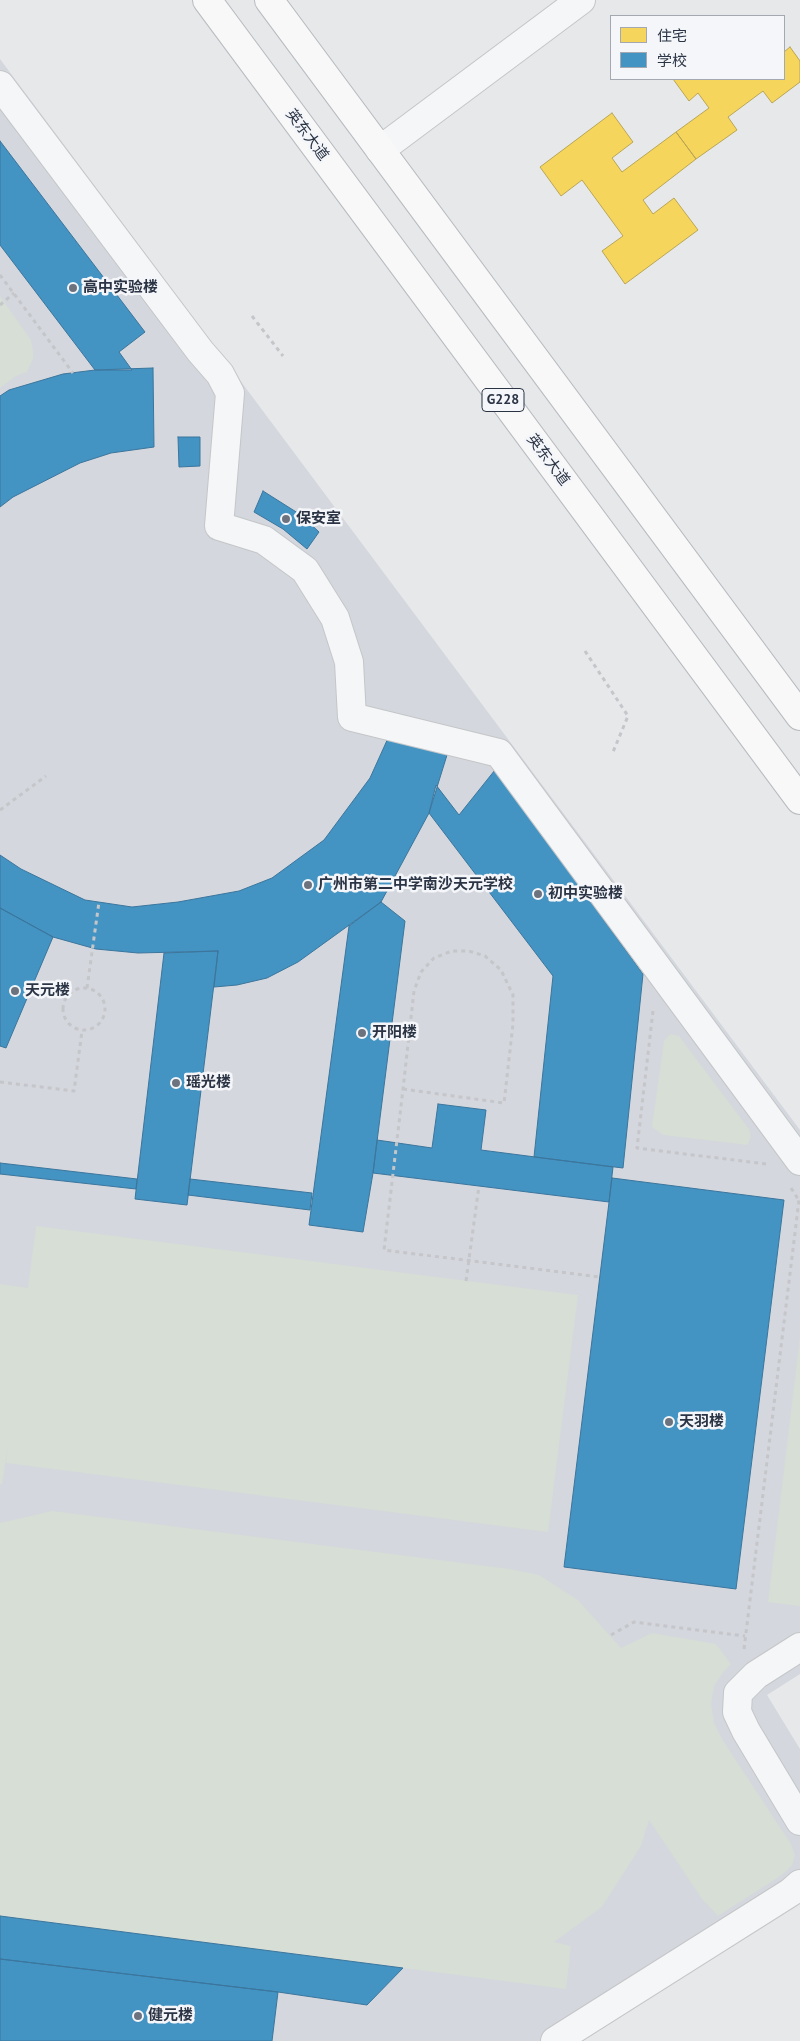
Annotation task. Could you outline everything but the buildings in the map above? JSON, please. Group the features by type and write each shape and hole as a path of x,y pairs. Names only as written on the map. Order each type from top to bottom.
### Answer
{"highway":[{"name":"英东大道","path":"207,0 800,800"},
{"path":"269,0 800,716"}],"street":[{"path":"380,150 581,0"},
{"path":"0,85 223,381 230,393 219,526 264,540 304,570 335,618 338,626 349,662 352,717 499,753 658,968 788,1163"},
{"path":"800,1647 756,1675 738,1692 737,1712 746,1731 800,1821"},
{"path":"555,2041 791,1892 800,1884"}],"path":[{"path":"0,275 73,373"},
{"path":"0,304 14,293"},
{"path":"252,316 283,356"},
{"path":"585,651 628,716 613,752"},
{"path":"0,810 46,776"},
{"path":"87,988 99,902"},
{"path":"402,1089 504,1103 513,1024 513,995 500,970 485,956 470,951 452,951 434,958 421,972 414,991 402,1089 384,1250 600,1276"},
{"path":"658,968 637,1148 788,1163"},
{"path":"78,988 87,988 98,992 102,997 106,1011 100,1024 95,1028 82,1031 68,1024 64,1018 63,1004 71,992 78,988"},
{"path":"0,1082 74,1091 82,1031"},
{"path":"466,1281 478,1186"},
{"path":"738,1692 799,1200"},
{"path":"611,1635 634,1622 745,1636"}],"shaded area":[{"name":"广州市第二中学南沙天元学校","path":"0,59 800,1130 800,1674 767,1695 800,1749 800,1903 583,2041 0,2041"},
{"path":"0,296 31,340 33,359 27,372 16,376 0,388"},
{"path":"670,1034 679,1036 749,1129 751,1136 748,1145 663,1135 652,1127 664,1041"},
{"path":"36,1226 578,1295 548,1532 6,1463 8,1446 2,1485 0,1484 0,1284 28,1288"},
{"path":"800,1337 800,1606 768,1602"},
{"path":"52,1511 510,1569 539,1575 578,1600 621,1648 652,1633 716,1644 731,1664 714,1686 711,1704 714,1723 722,1739 791,1844 795,1855 792,1866 782,1875 718,1916 702,1899 649,1820 641,1846 602,1907 554,1942 571,1946 566,1989 0,1916 0,1523"}],"place":[{"name":"高中实验楼","path":"73,288"},
{"name":"保安室","path":"286,519"},
{"name":"广州市第二中学南沙天元学校","path":"308,885"},
{"name":"初中实验楼","path":"538,894"},
{"name":"天元楼","path":"15,991"},
{"name":"开阳楼","path":"362,1033"},
{"name":"瑶光楼","path":"176,1083"},
{"name":"天羽楼","path":"669,1422"},
{"name":"健元楼","path":"138,2016"}]}
